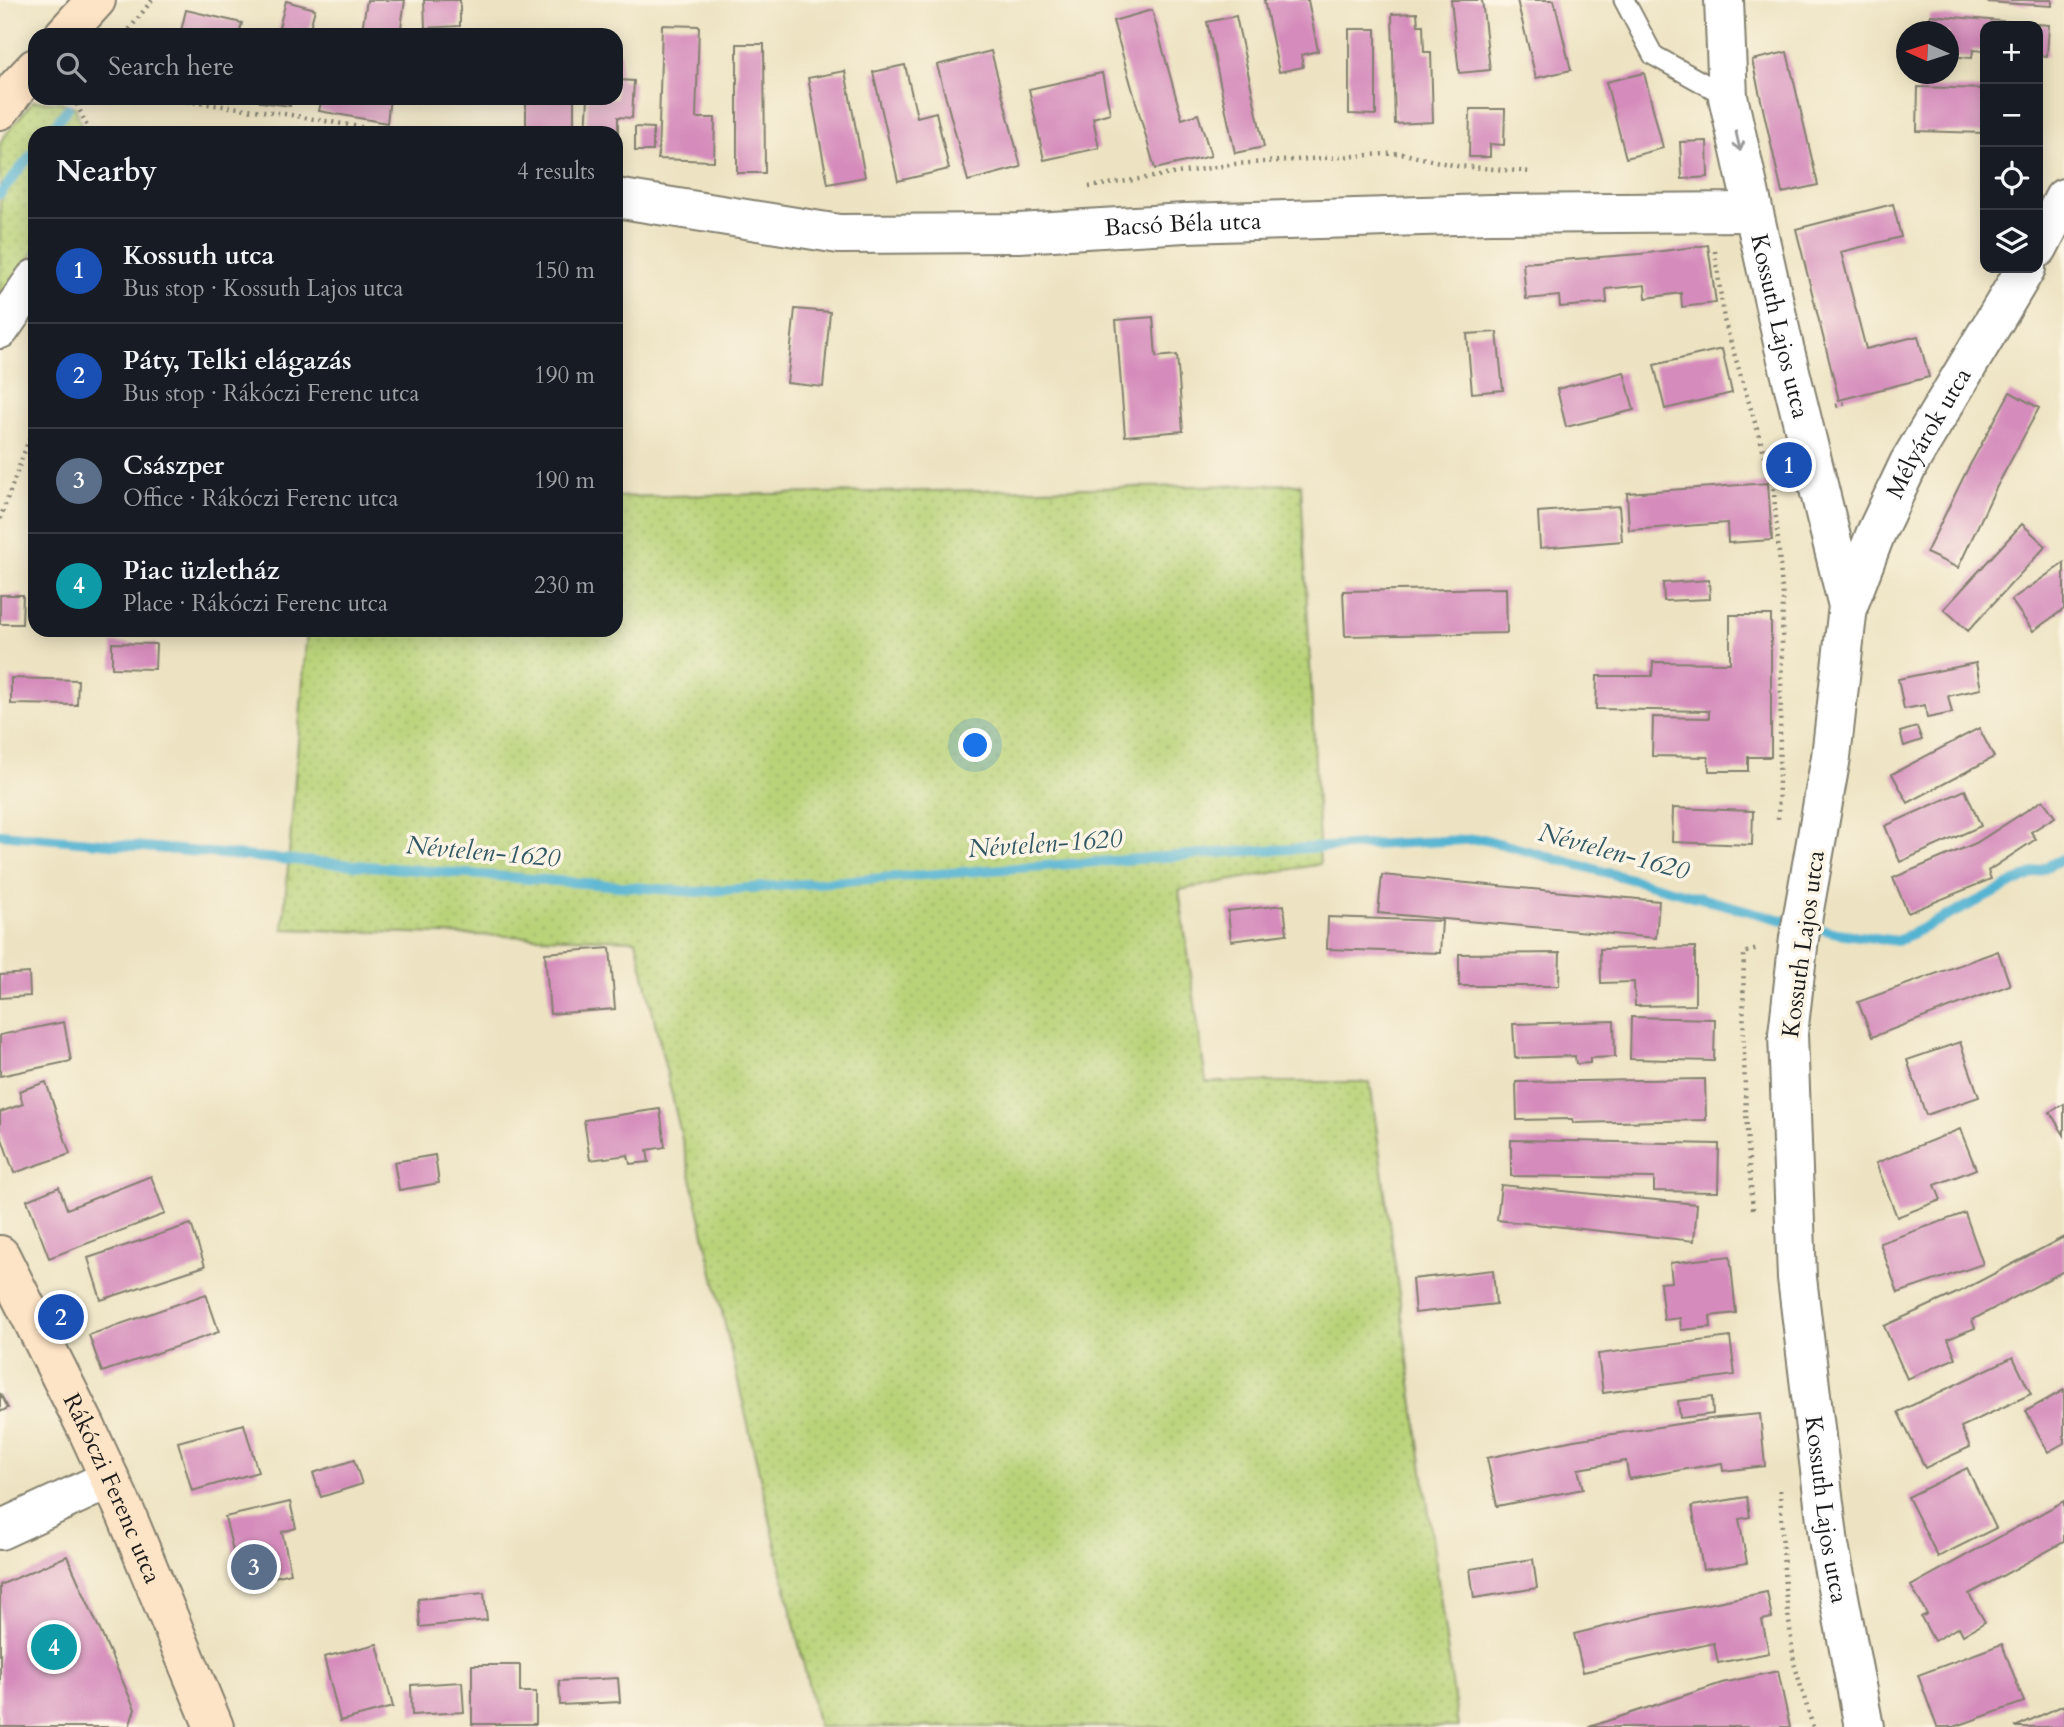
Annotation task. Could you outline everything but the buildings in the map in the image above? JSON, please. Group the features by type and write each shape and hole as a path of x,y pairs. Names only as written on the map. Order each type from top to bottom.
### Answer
{"main road":[{"path":"70,28 96,0"},
{"path":"0,110 28,75"},
{"name":"Rákóczi Ferenc utca","path":"0,1255 110,1479 214,1727"}],"street":[{"name":"Kossuth Lajos utca","path":"1724,0 1728,97 1848,606 1830,757 1802,926 1788,1034 1797,1278 1829,1545 1864,1727"},
{"path":"2043,238 2064,198"},
{"name":"Bacsó Béla utca","path":"623,199 839,234 1019,233 1185,223 1490,214 1753,212"},
{"name":"Mélyárok utca","path":"1848,606 1875,535 1909,463 2023,273"},
{"path":"0,328 28,289"},
{"path":"0,1530 110,1479"}],"lane":[{"path":"1624,0 1653,55 1728,97"}],"path":[{"path":"130,28 152,0"},
{"path":"78,105 87,126"},
{"path":"215,105 355,126"},
{"path":"1088,188 1236,164 1400,153 1457,166 1532,172"},
{"path":"1710,212 1724,320 1773,482 1783,601 1777,826"},
{"path":"0,519 28,442"},
{"path":"1780,1484 1785,1588 1794,1663 1813,1727"}],"green space":[{"path":"30,105 75,107 82,126 28,126 28,261 0,308 0,142"},
{"path":"1301,484 1320,864 1179,890 1206,1082 1370,1082 1458,1727 818,1727 636,940 283,929 306,637 623,637 623,497"}],"waterway":[{"path":"54,126 68,108"},
{"path":"0,194 28,159"},
{"name":"Névtelen-1620","path":"0,834 696,892 1230,852 1483,839 1771,917 1837,933 1897,941 2064,858"}],"place":[{"name":"Kossuth utca","path":"1789,465"},
{"name":"Páty, Telki elágazás","path":"61,1317"},
{"name":"Császper","path":"254,1567"},
{"name":"Piac üzletház","path":"54,1647"}]}
